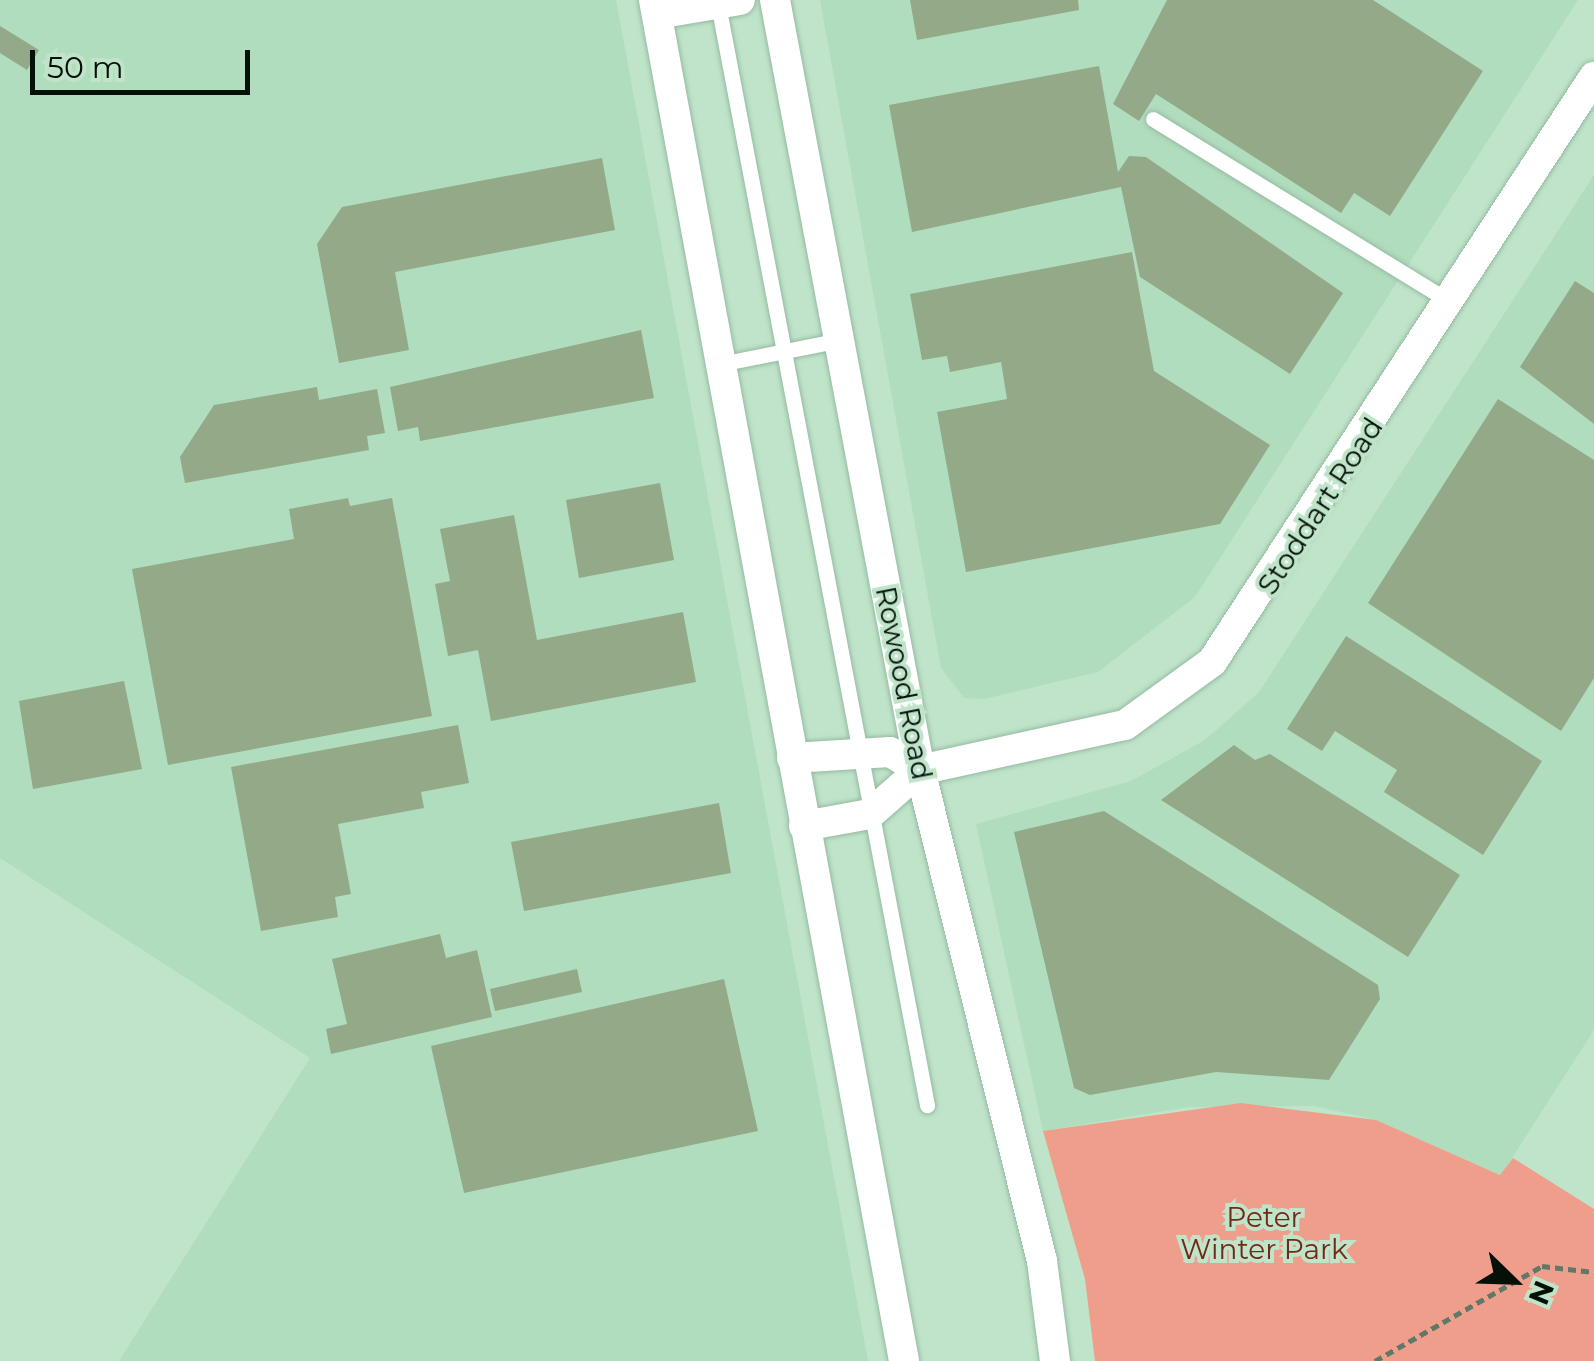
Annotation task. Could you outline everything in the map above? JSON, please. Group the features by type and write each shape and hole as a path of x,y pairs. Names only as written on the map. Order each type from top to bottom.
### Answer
{"street":[{"name":"Rowood Road","path":"775,0 920,770 1042,1261 1055,1361"},
{"path":"729,2 655,7 904,1361"},
{"name":"Stoddart Road","path":"870,814 920,770 1124,725 1212,662 1594,77"},
{"path":"792,758 856,749 890,752 920,770"},
{"path":"804,826 870,814"}],"lane":[{"path":"729,2 782,351 926,1105"},
{"path":"1153,118 1450,302"},
{"path":"720,364 840,340"}],"path":[{"path":"1375,1361 1542,1266 1594,1272"}],"shaded area":[{"path":"0,0 616,0 868,1361 119,1361 310,1058 0,858"},
{"path":"820,0 1578,0 1195,597 1098,672 984,699 964,698 941,668"},
{"path":"1594,175 1594,1030 1501,1175 1376,1120 1314,1106 1189,1107 1043,1131 976,824 1131,781 1205,740 1259,692"}],"green space":[{"name":"Peter Winter Park","path":"1241,1103 1376,1120 1500,1175 1513,1158 1594,1209 1594,1361 1095,1361 1085,1279 1043,1131"}],"building":[{"path":"910,0 1078,0 1079,10 917,40"},
{"path":"1167,0 1373,0 1483,71 1390,216 1354,193 1341,213 1156,94 1139,121 1113,104"},
{"path":"0,26 39,50 27,70 0,53"},
{"path":"1099,66 1118,172 1129,156 1146,157 1343,293 1290,374 1140,277 1121,187 912,232 889,105"},
{"path":"602,158 615,230 395,272 409,350 339,363 317,244 342,207"},
{"path":"1132,252 1154,371 1270,445 1220,524 966,572 937,412 1007,399 1001,362 950,372 947,356 922,360 910,294"},
{"path":"1575,281 1594,293 1594,424 1520,367"},
{"path":"641,330 654,398 420,441 418,427 398,431 390,387"},
{"path":"317,387 319,400 377,389 385,433 367,436 369,450 185,483 180,457 214,405"},
{"path":"1498,399 1594,460 1594,678 1561,731 1368,603"},
{"path":"660,483 674,560 579,578 566,500"},
{"path":"348,498 350,506 392,498 432,716 168,765 132,569 294,539 289,509"},
{"path":"514,515 537,640 683,612 696,682 491,721 478,650 448,656 435,584 450,581 440,529"},
{"path":"1346,636 1542,761 1483,855 1384,792 1397,770 1335,731 1322,751 1287,729"},
{"path":"124,681 142,769 33,789 19,701"},
{"path":"458,725 469,783 421,792 424,808 338,824 351,894 335,897 338,917 261,931 231,767"},
{"path":"1234,745 1255,760 1270,754 1460,875 1408,957 1161,800"},
{"path":"719,803 731,873 524,911 511,842"},
{"path":"1104,811 1378,985 1380,999 1329,1080 1216,1072 1090,1095 1074,1088 1014,832"},
{"path":"440,934 446,958 477,950 492,1017 331,1054 326,1029 347,1024 332,959"},
{"path":"577,969 582,992 495,1011 490,989"},
{"path":"724,979 758,1131 464,1193 431,1046"}]}
